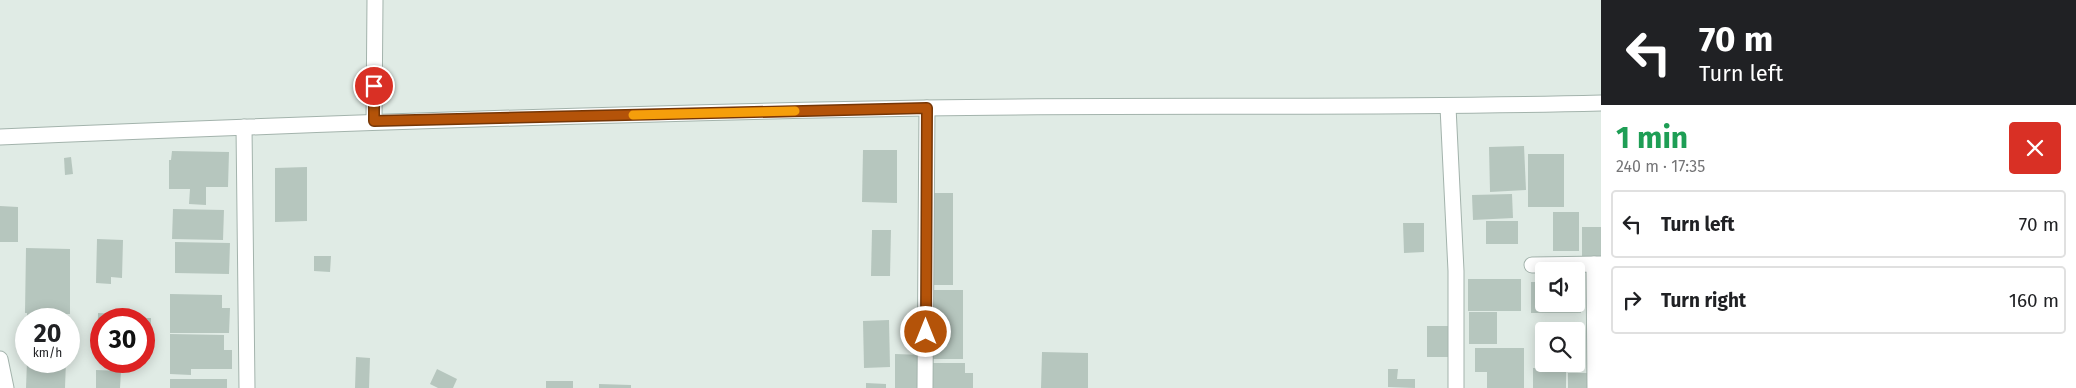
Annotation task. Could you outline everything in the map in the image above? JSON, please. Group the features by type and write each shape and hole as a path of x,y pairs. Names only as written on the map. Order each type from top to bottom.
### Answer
{"street":[{"path":"374,121 375,0"},
{"path":"0,137 374,121 927,108 1448,107 1601,103"},
{"path":"1448,107 1456,271 1456,388"},
{"path":"925,388 927,108"},
{"path":"244,126 247,388"},
{"path":"1532,266 1598,264 1595,388"},
{"path":"0,359 6,388"}],"building":[{"path":"1524,146 1526,190 1490,192 1489,147"},
{"path":"863,150 897,150 897,203 862,202"},
{"path":"172,151 229,152 228,187 206,187 206,205 189,204 190,189 169,189 169,160 171,160"},
{"path":"1528,154 1564,154 1564,207 1528,207"},
{"path":"71,157 73,174 65,175 64,158"},
{"path":"307,167 307,221 275,222 275,168"},
{"path":"930,193 953,193 953,285 930,285"},
{"path":"1512,194 1513,218 1473,220 1472,195"},
{"path":"0,206 18,207 18,242 0,242"},
{"path":"173,209 224,210 223,240 172,239"},
{"path":"1553,212 1579,212 1579,251 1553,251"},
{"path":"1486,221 1518,221 1518,244 1486,244"},
{"path":"1403,223 1424,223 1424,252 1404,253"},
{"path":"1582,227 1601,227 1601,259 1582,259"},
{"path":"872,230 891,230 890,276 871,276"},
{"path":"97,239 123,240 122,278 111,277 111,284 96,283"},
{"path":"175,242 230,243 229,274 175,273"},
{"path":"26,248 70,249 70,308 25,308"},
{"path":"314,256 331,256 330,272 314,271"},
{"path":"1468,279 1521,279 1521,311 1468,311"},
{"path":"1531,282 1535,282 1535,312 1581,312 1581,313 1531,313"},
{"path":"933,290 963,290 963,359 933,359"},
{"path":"170,294 222,295 222,308 230,308 229,333 170,333"},
{"path":"1469,312 1497,312 1497,344 1469,344"},
{"path":"889,320 890,367 864,368 863,321"},
{"path":"1427,326 1450,326 1452,357 1427,357"},
{"path":"170,334 224,335 224,350 232,350 232,369 191,369 191,375 170,374"},
{"path":"1475,348 1524,348 1524,388 1487,388 1487,372 1475,372"},
{"path":"1042,352 1088,353 1088,388 1041,388"},
{"path":"895,354 923,355 923,388 895,388"},
{"path":"356,357 370,358 369,388 355,388"},
{"path":"931,363 965,363 965,373 973,373 973,388 931,388"},
{"path":"1533,368 1535,368 1535,372 1566,372 1566,388 1533,388"},
{"path":"437,369 457,379 453,388 438,388 430,384"},
{"path":"1388,369 1398,369 1397,379 1415,379 1415,388 1388,387"},
{"path":"27,373 66,373 65,388 26,388"},
{"path":"96,373 121,373 120,388 96,388"},
{"path":"1568,373 1591,373 1591,388 1568,388"},
{"path":"170,379 227,379 227,388 170,388"},
{"path":"546,381 573,381 573,388 546,388"},
{"path":"866,383 886,384 886,388 866,388"},
{"path":"599,384 631,385 631,388 599,388"}],"slow traffic":[{"path":"633,115 795,111"}],"route":[{"path":"374,86 374,121 927,108 926,332"}]}
